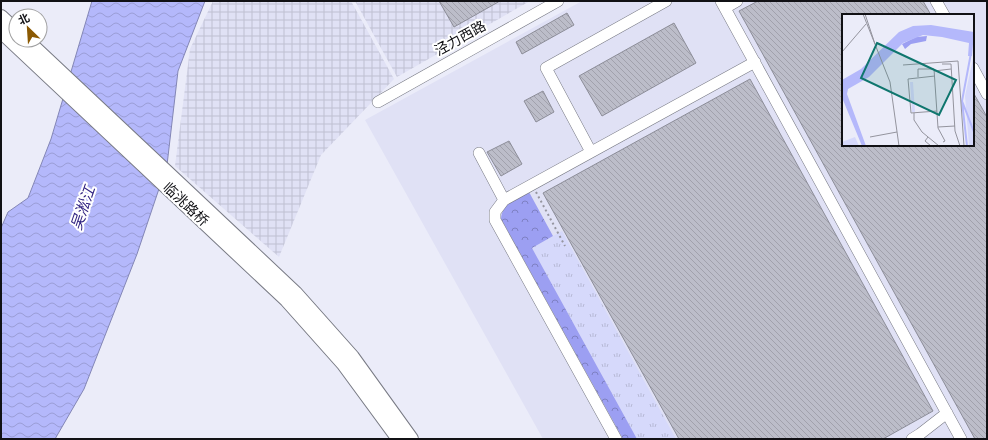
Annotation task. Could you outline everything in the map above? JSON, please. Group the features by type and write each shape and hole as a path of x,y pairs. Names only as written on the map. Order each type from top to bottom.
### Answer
{"main road":[{"name":"临洮路桥","path":"1,31 287,300 366,383"},
{"name":"临洮路桥","path":"35,48 295,293 334,335 366,383"},
{"path":"366,383 399,439"},
{"path":"366,383 411,439"}],"street":[{"name":"泾力西路","path":"378,102 558,1"},
{"path":"591,152 546,68 666,1"},
{"path":"737,1 723,4 961,439"},
{"path":"936,1 943,14"},
{"path":"616,439 495,220 495,212 504,200 755,62"},
{"path":"974,70 987,94"},
{"path":"479,152 504,200"},
{"path":"912,439 947,413"}],"path":[{"path":"532,184 565,246"}],"shaded area":[{"path":"213,1 351,1 394,79 321,155 279,257 175,166 190,49"},
{"path":"355,1 530,1 397,77"},
{"path":"582,1 987,1 987,439 543,439 365,120"}],"green space":[{"path":"529,192 553,236 532,248 637,439 623,439 501,219 504,209 510,202"},
{"path":"562,231 676,439 637,439 532,248"}],"water":[{"name":"吴淞江","path":"92,1 205,1 178,71 167,165 137,254 84,389 55,439 1,439 1,228 8,212 28,198 51,139"}],"building":[{"path":"439,1 500,1 454,27"},
{"path":"758,1 923,1 930,14 842,14 842,146 974,146 974,94 987,117 987,439 975,439 739,11"},
{"path":"567,13 574,25 522,54 516,42"},
{"path":"674,23 696,63 602,116 579,76"},
{"path":"750,79 933,411 883,439 679,439 543,193"},
{"path":"543,91 554,112 536,122 524,101"},
{"path":"509,141 522,164 501,176 487,152"}]}
